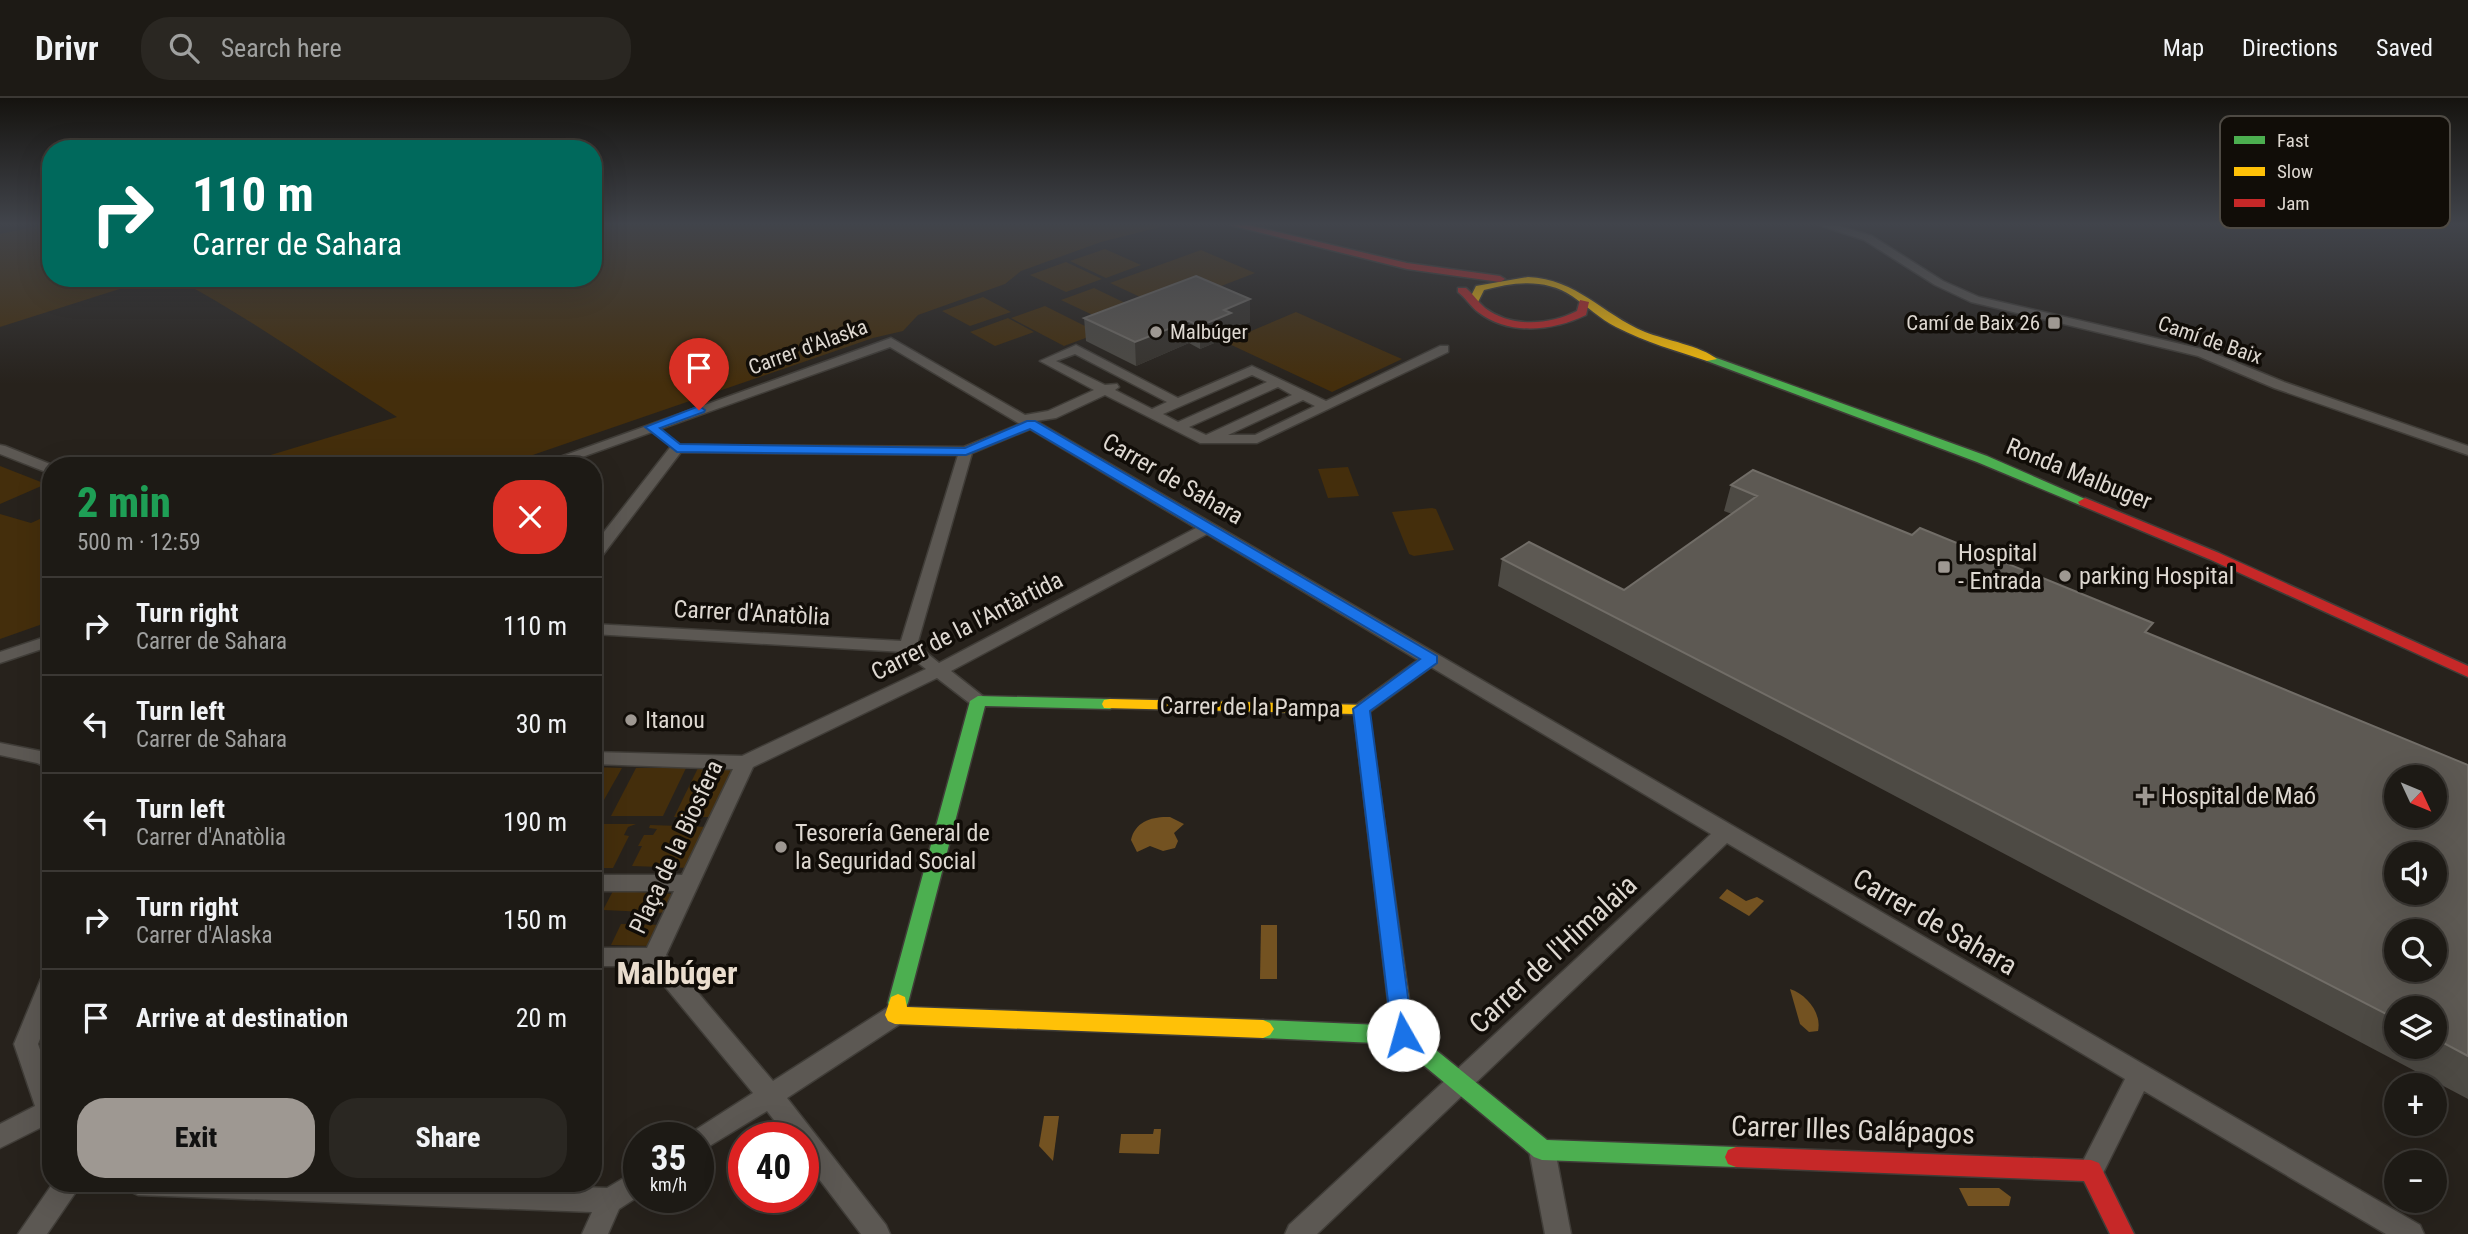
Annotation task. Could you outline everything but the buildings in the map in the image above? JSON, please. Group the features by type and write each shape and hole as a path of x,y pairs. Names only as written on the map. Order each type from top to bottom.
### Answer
{"street":[{"path":"1437,278 1474,300 1480,288 1513,279"},
{"path":"1492,278 1513,279"},
{"name":"Camí de Baix","path":"1931,278 1975,300 2202,353 2279,385 2468,452"},
{"name":"Ronda Malbuger","path":"1513,279 1539,280 1564,286 1611,321 2018,473 2203,551 2468,672"},
{"name":"Ronda Malbuger","path":"1474,300 1480,309 1494,317 1516,323 1593,329 1663,342"},
{"path":"1545,325 1576,318 1582,313 1584,302"},
{"name":"Carrer de Sahara","path":"891,342 1035,421 1208,528 2411,1234"},
{"name":"Carrer d'Alaska","path":"567,457 891,342"},
{"path":"1178,403 1076,349 1046,361 1205,440 1257,439 1444,349"},
{"path":"1152,414 1252,370 1326,406"},
{"path":"651,427 677,448 966,452 1132,379"},
{"path":"1177,427 1277,383"},
{"path":"1205,440 1301,395"},
{"path":"602,545 677,448"},
{"path":"0,449 42,465"},
{"path":"895,1015 978,701 908,647 966,452"},
{"name":"Carrer de la l'Antàrtida","path":"746,763 937,671 1208,528"},
{"name":"Carrer d'Anatòlia","path":"602,630 908,647"},
{"path":"0,658 42,642"},
{"path":"1362,709 1431,659"},
{"name":"Carrer de la Pampa","path":"978,701 1362,709 1403,1035"},
{"path":"0,749 42,758"},
{"name":"Plaça de la Biosfera","path":"602,758 746,763 654,957 602,957"},
{"name":"Carrer de l'Himalaia","path":"1298,1234 1726,832"},
{"path":"602,883 689,883"},
{"path":"654,957 770,1095 877,1234"},
{"path":"42,1004 26,1044 42,1090"},
{"path":"714,1132 895,1015 1403,1035 1542,1150 1558,1234"},
{"path":"2122,1234 2091,1171 2140,1075"},
{"path":"0,1136 42,1117"},
{"name":"Carrer Illes Galápagos","path":"1542,1150 2091,1171"},
{"path":"595,1234 610,1200 623,1191"},
{"path":"31,1234 61,1192"},
{"path":"388,1192 610,1200"}],"shaded area":[{"path":"0,278 42,278 42,287 126,287 0,327"},
{"path":"602,278 1012,278 1005,284 918,315 903,331 873,338 527,457 264,457 397,417 191,287 602,287"},
{"path":"1036,278 1102,279 1066,292"},
{"path":"1124,278 1242,278 1164,308 1110,283"},
{"path":"1094,288 1148,314 1116,326 1061,300"},
{"path":"983,297 1011,312 970,326 942,311"},
{"path":"1045,306 1099,333 1064,346 1011,318"},
{"path":"1296,312 1402,359 1332,392 1225,342"},
{"path":"1008,318 1034,332 995,346 970,332"},
{"path":"0,466 42,482 42,486 0,504"},
{"path":"1348,467 1359,496 1328,498 1318,469"},
{"path":"1436,509 1454,550 1414,556 1409,554 1392,512"},
{"path":"0,514 31,523 42,518 42,624 0,639"},
{"path":"602,767 622,768 602,803"},
{"path":"636,768 686,768 663,816 611,816"},
{"path":"698,768 735,769 713,817 674,817"},
{"path":"1170,817 1184,824 1174,833 1178,841 1175,848 1163,851 1150,846 1137,852 1131,840 1136,828 1151,819"},
{"path":"602,824 636,824 628,827 624,835 629,836 613,868 602,868"},
{"path":"650,825 709,827 689,868 632,866 642,846 638,846 644,835 653,835 657,829 649,828"},
{"path":"1727,889 1746,901 1757,897 1764,901 1749,916 1719,898"},
{"path":"613,891 678,894 668,913 603,910"},
{"path":"621,924 664,925 654,946 611,945"},
{"path":"1261,925 1277,925 1277,979 1260,979"},
{"path":"1790,989 1802,995 1812,1005 1818,1018 1818,1031 1809,1032 1800,1024"},
{"path":"1044,1116 1059,1116 1053,1161 1039,1146"},
{"path":"1154,1129 1161,1129 1159,1154 1119,1153 1121,1134 1153,1134"},
{"path":"1959,1188 1999,1188 2011,1197 2009,1206 1968,1206"}],"traffic: fast":[{"path":"1711,359 1982,459 2085,502"},
{"path":"898,1003 978,701 1110,704"},
{"path":"1263,1029 1403,1035 1542,1150 1736,1157"}],"traffic: slow":[{"path":"1474,300 1480,288 1491,285 1528,280 1552,283 1575,293 1619,324 1711,359"},
{"path":"1110,704 1362,709 1403,1035"},
{"path":"898,1003 895,1015 1263,1029"}],"traffic: jam":[{"path":"1493,278 1500,279"},
{"path":"1462,290 1486,313 1497,319 1521,325 1547,325 1571,318 1582,313 1584,302"},
{"path":"2085,502 2214,556 2468,672"},
{"path":"1736,1157 2091,1171 2122,1234"}],"place":[{"name":"Camí de Baix 26","path":"2054,323"},
{"name":"Malbúger","path":"1156,332"},
{"name":"Hospital - Entrada","path":"1944,567"},
{"name":"parking Hospital","path":"2065,576"},
{"name":"Itanou","path":"631,720"},
{"name":"Hospital de Maó","path":"2145,796"},
{"name":"Tesorería General de la Seguridad Social","path":"781,847"}],"district":[{"name":"Malbúger","path":"676,973"}],"route":[{"path":"699,410 651,427 677,448 966,452 1031,424 1431,659 1362,709 1403,1035"}]}
